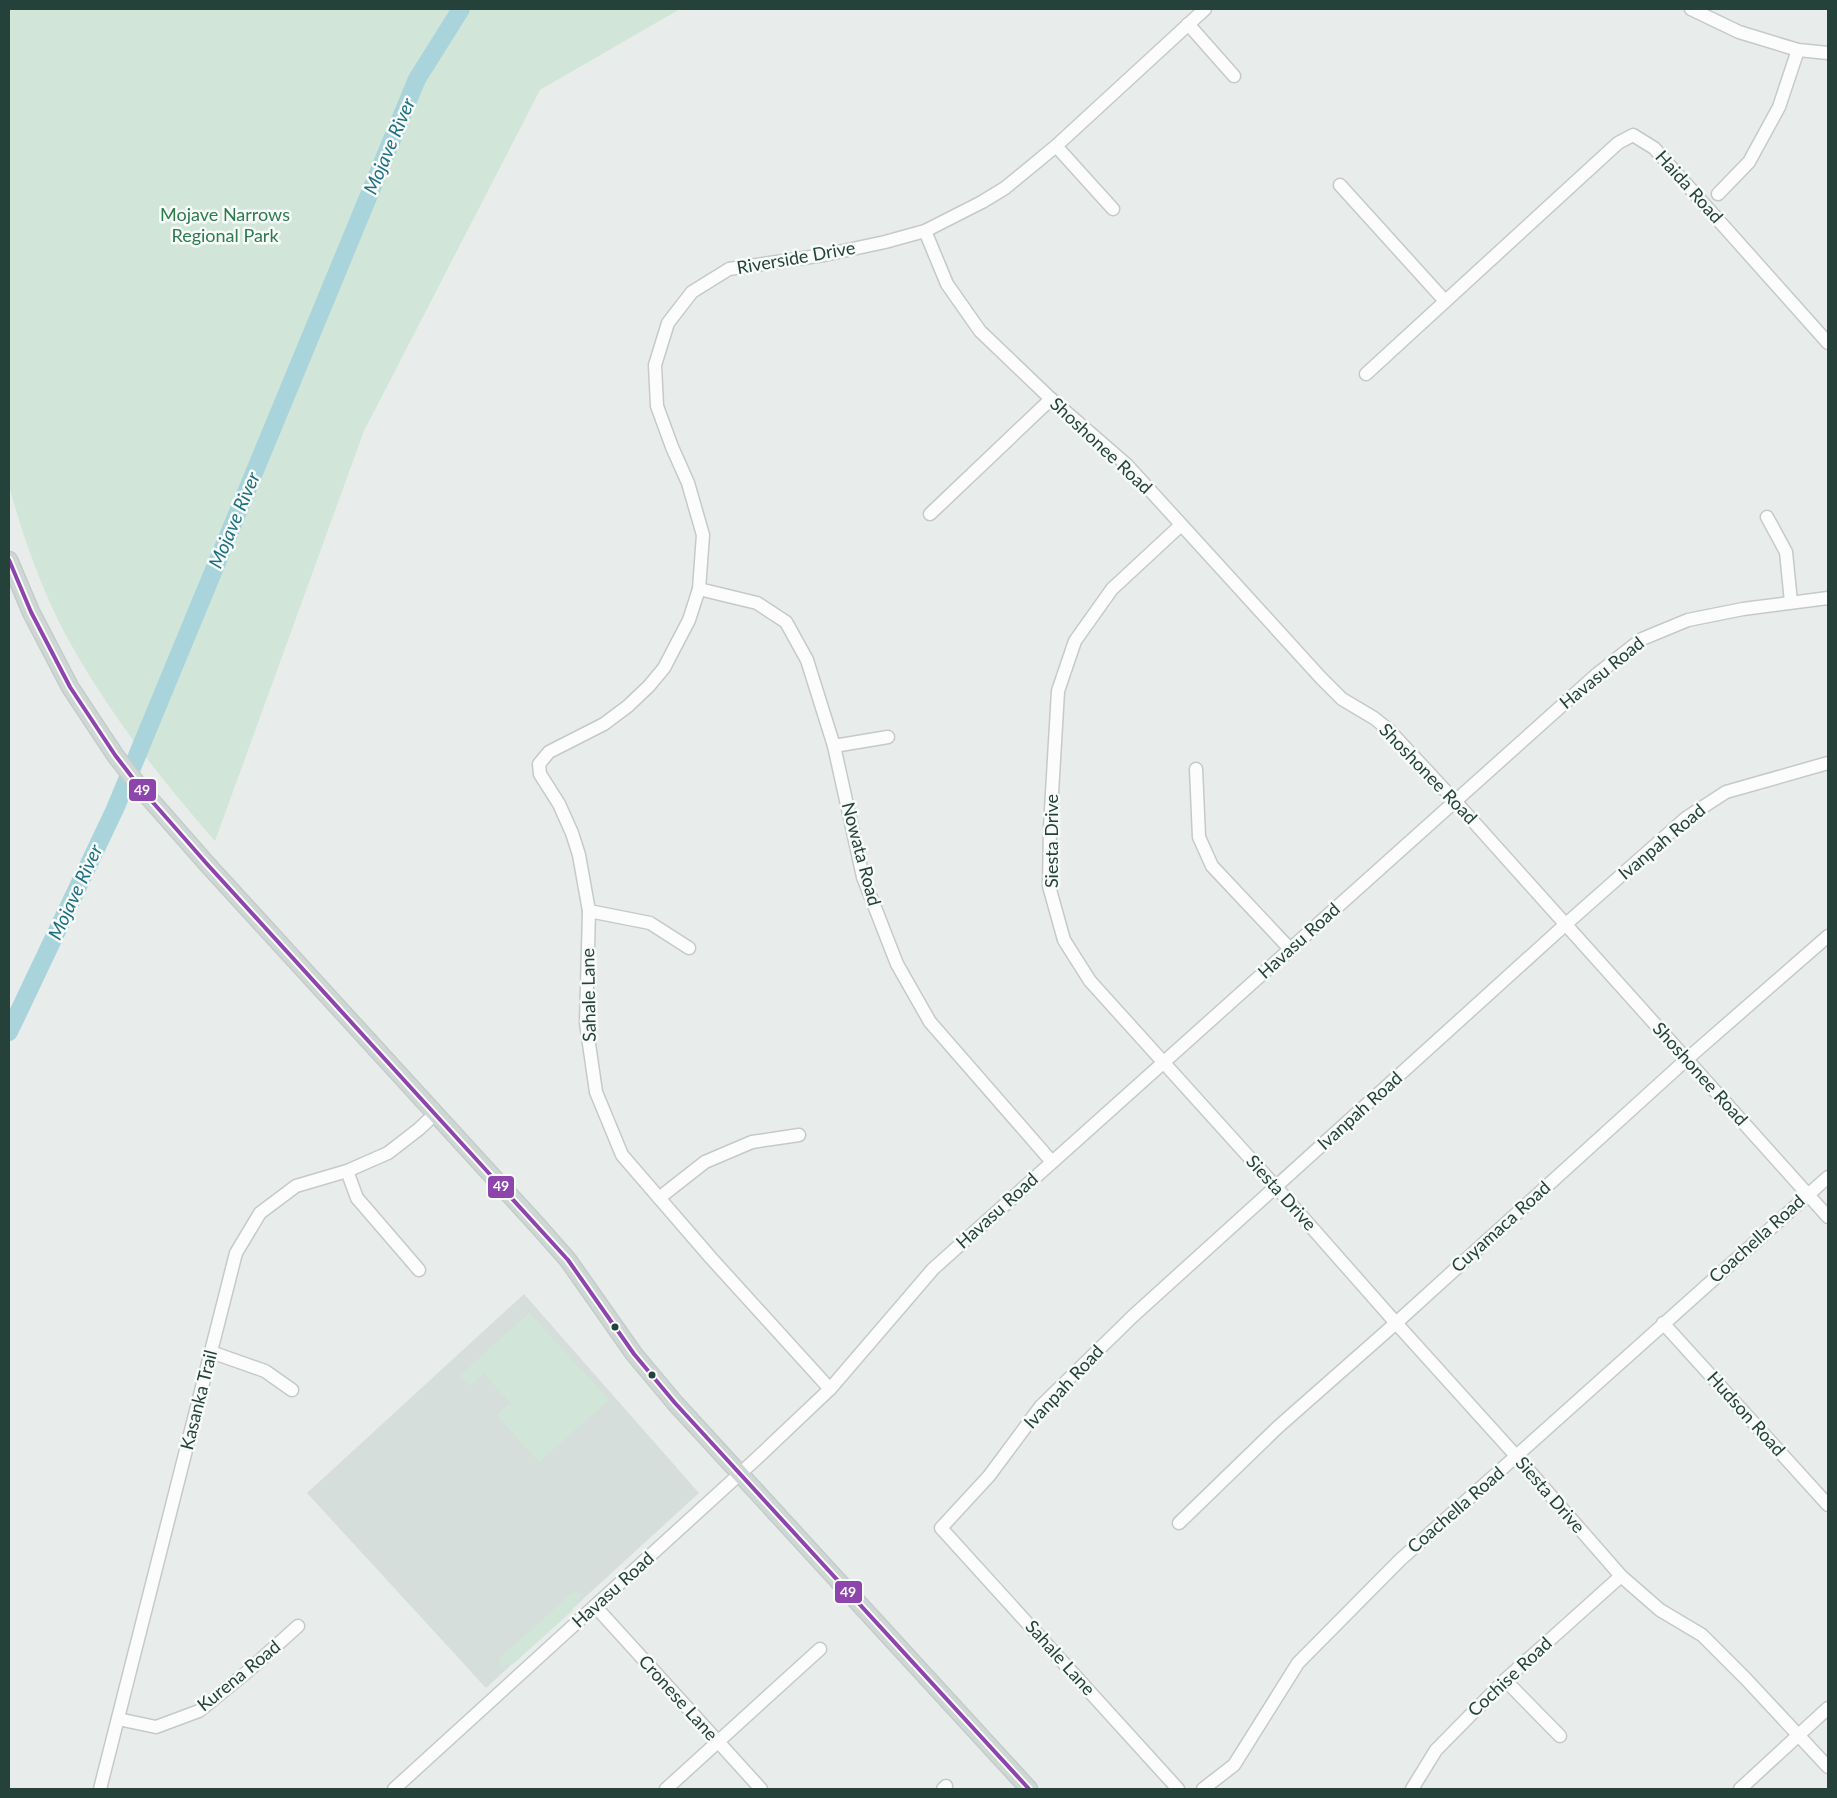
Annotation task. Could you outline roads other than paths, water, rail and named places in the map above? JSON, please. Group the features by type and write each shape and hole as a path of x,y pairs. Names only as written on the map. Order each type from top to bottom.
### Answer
{"main road":[{"path":"9,560 31,612 70,687 115,755 142,790 187,842 568,1260 634,1354 675,1403 1029,1789"}],"street":[{"name":"Riverside Drive","path":"539,764 549,752 604,724 628,706 649,686 664,668 675,649 689,620 699,590 702,535 688,483 657,406 655,365 668,323 692,292 728,269 824,255 885,242 925,231 982,202 1005,188 1056,146 1205,9"},
{"path":"1691,9 1739,32 1798,50 1828,53"},
{"path":"1188,24 1234,76"},
{"path":"1718,194 1749,162 1780,107 1798,50"},
{"name":"Haida Road","path":"1366,374 1618,143 1633,135 1654,148 1828,343"},
{"path":"1056,146 1113,209"},
{"path":"1340,185 1446,301"},
{"name":"Shoshonee Road","path":"925,231 947,284 980,331 1051,399 1127,465 1342,699 1390,730 1828,1217"},
{"path":"930,514 1051,399"},
{"path":"1767,517 1786,552 1791,602"},
{"name":"Siesta Drive","path":"1181,525 1112,589 1075,641 1058,692 1050,827 1049,886 1064,940 1090,981 1517,1456 1621,1576 1660,1610 1702,1635 1828,1767"},
{"name":"Nowata Road","path":"699,590 757,603 786,622 807,660 834,746 863,876 897,964 930,1022 1052,1162"},
{"name":"Havasu Road","path":"394,1789 741,1474 830,1388 934,1269 1596,675 1642,639 1688,620 1743,609 1828,598"},
{"path":"834,746 888,737"},
{"name":"Ivanpah Road","path":"941,1528 989,1476 1042,1406 1133,1316 1566,924 1686,818 1726,792 1828,763"},
{"name":"Sahale Lane","path":"539,764 540,774 572,832 580,855 589,911 586,1023 596,1092 622,1155 711,1258 830,1388"},
{"path":"1196,769 1199,837 1212,866 1290,950"},
{"path":"589,911 650,923 689,948"},
{"name":"Cuyamaca Road","path":"1179,1523 1278,1427 1396,1323 1687,1059 1828,936"},
{"name":"Kasanka Trail","path":"100,1789 236,1253 260,1214 296,1186 347,1171 388,1153 435,1114"},
{"path":"659,1198 705,1162 752,1142 799,1135"},
{"path":"347,1171 357,1198 419,1270"},
{"name":"Coachella Road","path":"1203,1789 1234,1765 1298,1663 1400,1560 1828,1177"},
{"name":"Hudson Road","path":"1664,1323 1827,1501"},
{"path":"211,1352 265,1371 292,1390"},
{"name":"Sahale Lane","path":"941,1528 1178,1789"},
{"name":"Cochise Road","path":"1412,1789 1436,1750 1505,1680 1621,1576"},
{"name":"Cronese Lane","path":"595,1606 761,1789"},
{"name":"Kurena Road","path":"118,1719 156,1727 199,1711 247,1672 298,1626"},
{"path":"666,1789 820,1649"},
{"path":"1505,1680 1560,1736"},
{"path":"1740,1789 1828,1708"}],"waterway":[{"name":"Mojave River","path":"9,1032 115,809 417,79 461,9"}],"park label":[{"name":"Mojave Narrows Regional Park","path":"225,225"}]}
